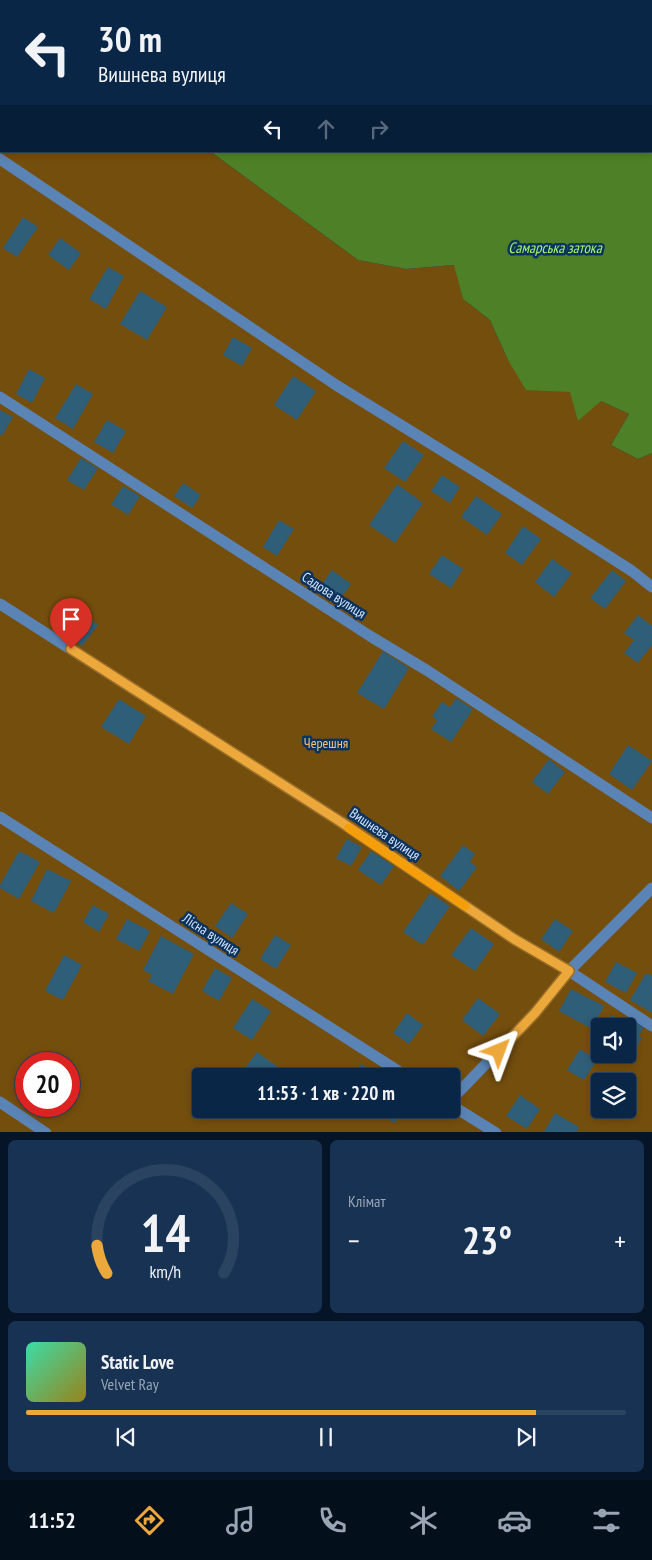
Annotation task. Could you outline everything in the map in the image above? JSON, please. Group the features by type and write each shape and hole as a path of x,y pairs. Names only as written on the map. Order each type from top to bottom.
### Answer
{"lane":[{"path":"0,159 336,385 632,571 652,587"},
{"name":"Садова вулиця","path":"0,397 370,636 428,671 652,818"},
{"name":"Вишнева вулиця","path":"0,604 333,817 514,939 569,971 652,1026"},
{"name":"Лісна вулиця","path":"0,817 393,1068"},
{"path":"460,1091 535,1013 569,971 652,888"},
{"path":"0,1102 46,1132"},
{"path":"460,1110 496,1132"}],"green space":[{"name":"Черешня","path":"0,152 211,152 358,260 406,269 455,265 463,299 490,320 508,360 570,392 601,401 629,414 611,445 638,459 652,453 652,1132 0,1132"}],"water":[{"name":"Самарська затока","path":"211,152 652,152 652,453 638,459 611,445 629,414 601,401 578,421 570,392 526,390 508,360 490,320 463,299 454,265 406,269 358,260"}],"building":[{"path":"23,217 38,227 17,257 3,248"},
{"path":"60,238 81,253 69,270 48,255"},
{"path":"108,267 124,276 106,309 89,299"},
{"path":"140,291 167,307 147,340 120,324"},
{"path":"233,337 252,348 242,366 223,355"},
{"path":"29,369 45,378 32,403 16,394"},
{"path":"293,376 316,391 297,420 274,405"},
{"path":"76,384 93,394 73,429 55,418"},
{"path":"0,410 13,417 2,436 0,434"},
{"path":"107,420 126,431 113,453 94,442"},
{"path":"403,441 424,455 405,482 384,468"},
{"path":"81,458 98,468 84,490 67,480"},
{"path":"442,475 460,487 450,503 431,491"},
{"path":"183,483 201,495 192,508 174,496"},
{"path":"397,484 423,503 395,543 369,525"},
{"path":"123,486 140,496 128,515 111,504"},
{"path":"476,496 502,514 487,535 461,517"},
{"path":"279,520 294,529 277,556 263,547"},
{"path":"523,526 541,539 522,565 505,553"},
{"path":"442,555 463,569 451,588 429,574"},
{"path":"552,559 572,573 554,597 535,582"},
{"path":"332,570 351,584 341,598 322,584"},
{"path":"612,570 626,581 605,609 590,598"},
{"path":"79,611 98,625 82,646 63,631"},
{"path":"638,615 652,626 652,645 638,663 624,653 634,640 624,633"},
{"path":"383,651 409,668 384,709 357,693"},
{"path":"456,698 473,709 451,742 431,729 437,720 432,716 442,702 450,707"},
{"path":"119,699 146,716 129,744 101,727"},
{"path":"628,745 652,761 632,790 609,774"},
{"path":"549,759 565,772 548,794 532,782"},
{"path":"347,839 362,847 351,866 336,858"},
{"path":"463,845 475,854 470,862 477,867 459,891 440,876"},
{"path":"19,851 40,862 19,899 0,888 0,885"},
{"path":"371,851 394,866 381,885 358,870"},
{"path":"47,869 71,881 54,913 31,901"},
{"path":"430,893 450,906 423,945 403,932"},
{"path":"231,903 248,914 232,938 215,926"},
{"path":"93,905 109,914 99,932 83,922"},
{"path":"127,919 150,931 139,951 116,939"},
{"path":"555,919 573,931 559,952 541,939"},
{"path":"471,928 494,944 475,971 451,955"},
{"path":"275,935 291,945 276,969 260,959"},
{"path":"161,936 194,954 173,994 148,981 152,975 143,970"},
{"path":"64,955 82,965 63,1000 45,991"},
{"path":"616,962 637,973 626,993 605,982"},
{"path":"215,968 232,978 219,1001 202,991"},
{"path":"646,973 652,976 652,1013 630,1000"},
{"path":"571,989 604,1006 598,1018 591,1018 591,1028 559,1011"},
{"path":"478,998 500,1014 483,1036 462,1020"},
{"path":"252,999 271,1011 252,1040 233,1028"},
{"path":"407,1013 423,1025 409,1044 393,1033"},
{"path":"636,1022 644,1026 639,1036 642,1038 636,1048"},
{"path":"580,1049 591,1056 591,1063 595,1063 584,1080 567,1070"},
{"path":"257,1052 279,1068 245,1068"},
{"path":"361,1064 367,1068 358,1068"},
{"path":"520,1095 540,1109 527,1129 506,1116"},
{"path":"555,1113 579,1127 576,1132 544,1132"},
{"path":"386,1118 398,1118 395,1123"}],"slow traffic":[{"path":"349,828 465,906"}],"route":[{"path":"71,649 341,822 514,939 569,971 535,1013 499,1051"}]}
